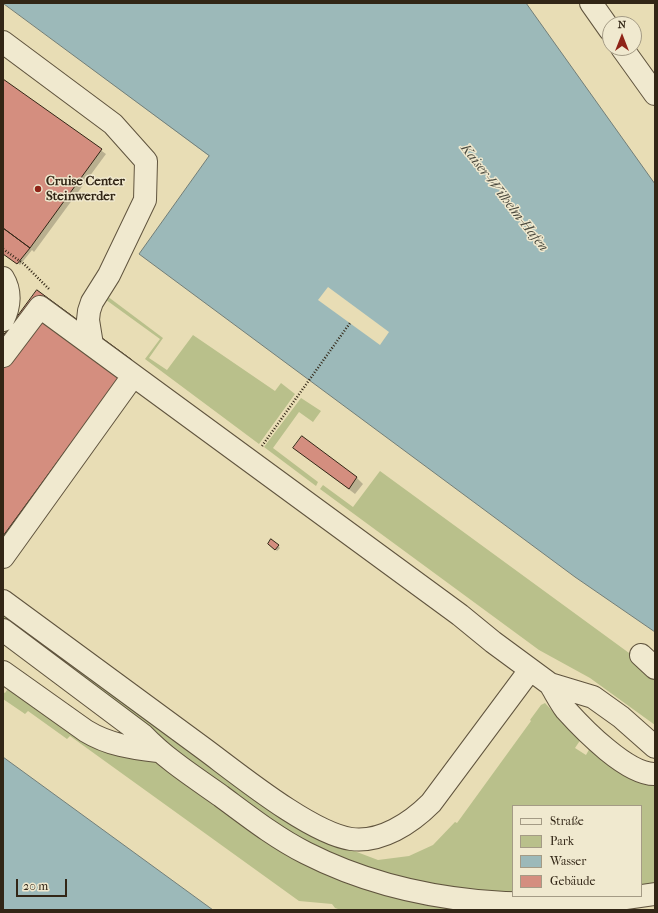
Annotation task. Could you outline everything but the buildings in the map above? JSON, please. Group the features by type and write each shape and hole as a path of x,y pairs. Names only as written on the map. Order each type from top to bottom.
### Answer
{"lane":[{"path":"591,3 602,19"},
{"path":"3,42 113,124 146,161 145,200 109,275 92,302 89,311 88,320 92,345"},
{"path":"628,56 655,94"},
{"path":"3,320 6,313 6,285 45,298 92,345 460,615 493,642 550,684 655,769"},
{"path":"3,356 45,298"},
{"path":"3,557 133,376"},
{"path":"3,601 265,794 312,824 351,839 376,837 402,826 421,814 431,803 530,670"},
{"path":"3,630 143,735 141,749"},
{"path":"3,646 141,749"},
{"path":"3,658 37,684 260,824 305,852 346,872 405,892 476,905 538,909 572,909 607,905 642,897"},
{"path":"3,672 100,740 141,749"},
{"path":"570,700 593,697 621,717 651,744"},
{"path":"570,700 607,750 635,770 647,774 655,774"},
{"path":"642,897 655,894"}],"path":[{"path":"3,249 24,264 45,298"},
{"path":"259,450 350,323"}],"green space":[{"path":"126,266 107,296 163,338 149,358 167,370 193,335 275,391 281,383 295,394 259,444 145,359 160,339 102,297"},
{"path":"301,398 321,411 313,422 299,412 273,448 318,482 316,486 264,447"},
{"path":"380,471 640,661 655,676 655,725 590,678 539,650 320,489 323,485 353,507"},
{"path":"3,610 341,846 378,860 409,856 433,845 455,822 457,823 541,705 545,703 557,716 583,736 575,748 586,755 592,744 646,781 655,785 655,885 642,888 642,805 512,805 512,897 516,900 394,878 315,847 260,813 3,625"},
{"path":"11,684 415,902 454,910 341,910 335,908 332,904 299,901 70,736 67,739 28,711 25,714 3,699 3,692 5,693"}],"water":[{"name":"Kaiser-Wilhelm-Hafen","path":"3,3 526,3 655,184 655,632 575,577 139,254 209,156"},
{"path":"3,757 213,910 3,910"}],"pier":[{"path":"328,287 389,332 380,345 318,300"}],"place":[{"name":"Cruise Center Steinwerder","path":"38,189"}]}
